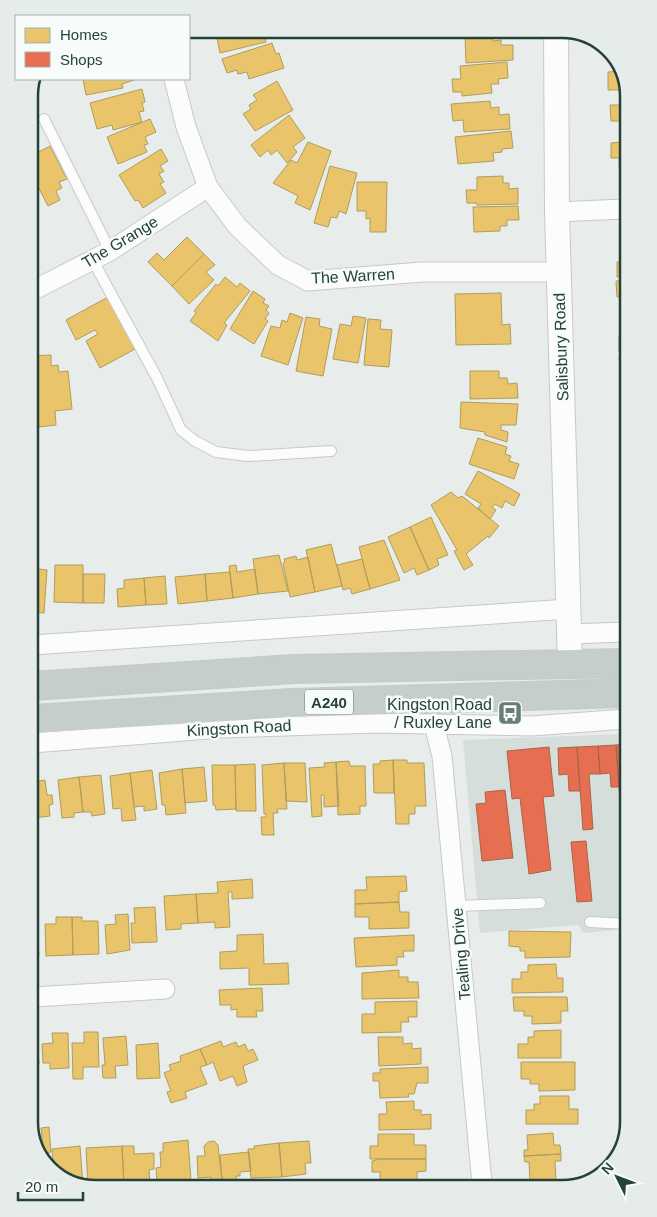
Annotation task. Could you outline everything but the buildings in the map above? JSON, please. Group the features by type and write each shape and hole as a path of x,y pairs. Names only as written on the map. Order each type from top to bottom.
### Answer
{"highway":[{"name":"A240","path":"38,686 294,669 620,663"},
{"name":"Kingston Road","path":"38,719 292,703 620,692"}],"street":[{"name":"Salisbury Road","path":"556,38 557,212 570,665"},
{"name":"The Warren","path":"174,80 186,127 208,187 238,227 278,265 308,281 422,272 559,272"},
{"name":"The Grange","path":"38,288 110,250 208,187"},
{"path":"557,212 620,209"},
{"path":"38,645 569,609"},
{"path":"569,634 620,632"},
{"name":"Kingston Road","path":"38,742 221,728 376,722 434,725 531,726 620,719"},
{"name":"Tealing Drive","path":"434,725 442,756 482,1180"},
{"path":"38,997 164,989"}],"lane":[{"path":"44,119 110,250"},
{"path":"92,259 158,378 181,430 188,436 216,452 248,456 331,451"},
{"path":"456,906 540,903"},
{"path":"590,922 620,924"}],"shaded area":[{"path":"620,734 620,930 584,933 578,925 480,933 463,740"}],"place":[{"name":"Kingston Road / Ruxley Lane","path":"510,713"}]}
